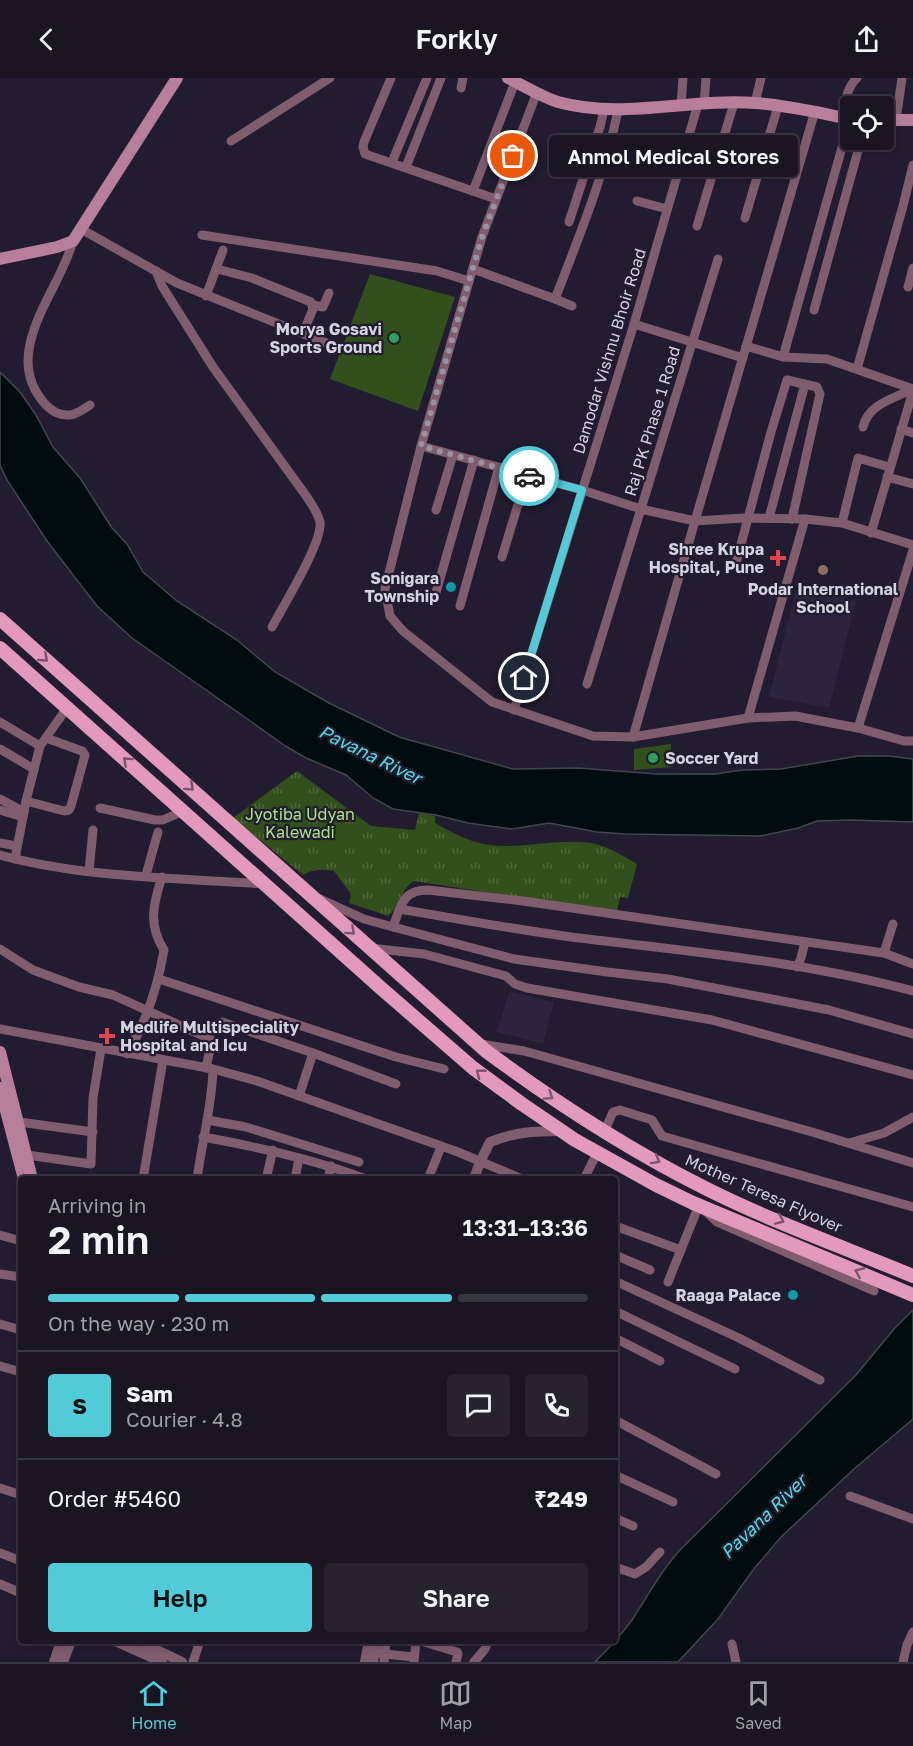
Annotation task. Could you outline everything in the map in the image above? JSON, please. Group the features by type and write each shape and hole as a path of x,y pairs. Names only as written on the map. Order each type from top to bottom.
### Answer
{"main road":[{"path":"0,259 57,247 73,241 177,78"},
{"path":"512,80 556,102 604,110 755,103 840,116"},
{"path":"894,120 913,120"},
{"name":"Mother Teresa Flyover","path":"0,619 478,1043 522,1077 604,1132 726,1198 913,1276"},
{"name":"Mother Teresa Flyover","path":"0,648 464,1060 510,1095 562,1131 656,1185 913,1295"},
{"path":"278,896 295,880"},
{"path":"1,1056 23,1176"},
{"path":"510,1095 522,1077"},
{"path":"0,1088 27,1155 31,1176"}],"street":[{"path":"231,141 330,78"},
{"path":"391,78 363,147 365,154 496,199"},
{"path":"392,162 427,78"},
{"path":"406,167 441,78"},
{"path":"681,105 683,78"},
{"name":"Damodar Vishnu Bhoir Road","path":"514,710 701,104 706,78"},
{"path":"755,103 761,78"},
{"path":"894,106 902,78"},
{"path":"473,191 512,80"},
{"path":"846,96 852,80"},
{"path":"537,92 496,199 473,269 421,446 385,590 390,616 403,632 492,702 592,736 633,737 748,718 795,716 858,728 904,741 913,741"},
{"path":"697,226 734,103"},
{"path":"745,218 778,106"},
{"path":"569,222 604,110"},
{"path":"555,299 595,195 609,152 618,111"},
{"path":"633,737 815,111"},
{"path":"783,357 840,144"},
{"path":"814,310 858,150"},
{"path":"857,369 913,165"},
{"path":"637,201 667,209"},
{"path":"81,229 206,296 336,347"},
{"path":"202,234 437,271 470,281"},
{"path":"73,241 65,264 32,335 28,351 28,369 36,394 58,414 75,414 90,405"},
{"path":"206,296 223,250"},
{"name":"Raj PK Phase 1 Road","path":"587,684 718,259"},
{"path":"908,287 913,268"},
{"path":"217,269 252,278 312,302 313,306"},
{"path":"473,269 572,306"},
{"path":"156,271 162,286 213,367 307,497 318,516 320,524 317,542 272,627"},
{"path":"313,306 323,307 329,293"},
{"path":"303,333 313,306"},
{"path":"634,324 743,358"},
{"path":"747,346 783,357 820,358 913,390"},
{"path":"736,563 785,382 789,380 819,388 820,394 792,519"},
{"path":"769,518 806,384"},
{"path":"863,427 865,417 871,410 913,390"},
{"path":"871,533 913,390"},
{"path":"901,429 913,433"},
{"path":"421,446 694,521 769,518 842,523 913,545"},
{"path":"436,510 453,455"},
{"path":"842,523 858,458 913,484"},
{"path":"435,596 474,460"},
{"path":"460,606 499,467"},
{"path":"502,557 527,475"},
{"path":"748,718 805,519"},
{"path":"858,728 913,550"},
{"path":"15,859 26,801 43,742 67,708"},
{"path":"0,722 43,742 82,751 85,755 69,810 64,811 26,801"},
{"path":"0,749 34,769"},
{"path":"0,800 23,815"},
{"path":"100,808 155,820 163,820 183,811"},
{"path":"0,810 23,815"},
{"path":"89,871 93,830"},
{"path":"146,875 158,832"},
{"path":"0,843 17,846"},
{"path":"0,855 30,863 89,871 265,884"},
{"path":"127,1054 138,1035 159,979 164,950 156,937 154,915 155,898 162,877"},
{"path":"393,927 408,895 419,890 428,890 884,953 913,964"},
{"path":"310,894 364,919 514,959 668,979 829,1010 913,1034"},
{"path":"400,909 511,928 848,975 913,991"},
{"path":"884,953 893,924"},
{"path":"797,967 805,942"},
{"path":"370,948 424,954 506,976 515,984 527,988 712,1020 913,1075"},
{"path":"0,949 33,970 79,987 113,995 212,1040 209,1068 213,1097 203,1137 197,1176"},
{"path":"159,979 396,1057 444,1069"},
{"path":"222,1022 396,1084"},
{"path":"0,1029 209,1068 299,1096 515,1176"},
{"path":"478,1043 560,1061 913,1163"},
{"path":"27,1155 92,1164 93,1098 101,1048"},
{"path":"299,1096 313,1053"},
{"path":"144,1176 163,1060"},
{"path":"604,1132 612,1112 620,1110 652,1120 662,1136 913,1207"},
{"path":"849,1143 884,1133 913,1117"},
{"path":"207,1120 246,1127 359,1162"},
{"path":"14,1123 93,1132"},
{"path":"475,1176 490,1142 506,1135 529,1130 562,1131"},
{"path":"203,1137 273,1150 358,1176"},
{"path":"429,1176 441,1147"},
{"path":"267,1176 273,1150"},
{"path":"585,1176 597,1152"},
{"path":"296,1176 299,1158"},
{"path":"329,1176 331,1166"},
{"path":"668,1282 699,1205 717,1222 874,1292"},
{"path":"618,1227 681,1250"},
{"path":"0,1235 18,1240"},
{"path":"618,1256 650,1270"},
{"path":"0,1274 18,1277"},
{"path":"618,1282 739,1338 820,1380"},
{"path":"618,1312 735,1369"},
{"path":"0,1324 18,1329"},
{"path":"618,1339 660,1360"},
{"path":"0,1366 18,1371"},
{"path":"618,1422 716,1474"},
{"path":"618,1476 673,1502"},
{"path":"0,1488 18,1494"},
{"path":"850,1496 913,1519"},
{"path":"618,1519 633,1526"},
{"path":"618,1568 635,1575 660,1552"},
{"path":"0,1553 18,1560"},
{"path":"0,1584 18,1592"},
{"path":"903,1662 913,1632"},
{"path":"54,1662 61,1644"},
{"path":"63,1662 70,1644"},
{"path":"193,1662 199,1644"},
{"path":"365,1662 368,1644"},
{"path":"385,1644 379,1658 414,1659 416,1644"},
{"path":"431,1644 457,1652 456,1662"},
{"path":"474,1662 486,1644"},
{"path":"732,1644 736,1662"},
{"path":"144,1645 162,1662"},
{"path":"144,1645 182,1662"}],"shaded area":[{"path":"798,583 856,601 829,708 769,697"},
{"path":"509,991 554,1002 543,1044 497,1032"}],"green space":[{"name":"Morya Gosavi Sports Ground","path":"370,274 455,297 418,411 330,379"},
{"name":"Soccer Yard","path":"671,744 672,767 634,770 634,749"},
{"name":"Jyotiba Udyan Kalewadi","path":"297,771 371,826 415,830 419,813 435,816 435,823 461,837 483,844 515,846 579,842 603,846 637,864 628,898 620,897 617,912 414,881 406,888 388,916 349,903 351,894 334,871 318,870 303,875 233,818"}],"water":[{"name":"Pavana River","path":"0,372 20,392 36,415 53,447 80,478 112,528 127,544 143,572 177,601 237,640 275,672 329,703 399,737 513,769 579,768 657,774 715,774 742,770 781,769 858,756 913,759 913,822 817,821 798,828 761,836 625,834 597,832 549,823 512,829 393,809 373,798 346,775 287,747 132,638 97,606 47,541 7,480 0,465"},
{"name":"Pavana River","path":"913,1310 913,1419 854,1469 781,1537 753,1570 718,1619 678,1662 595,1662 612,1644 618,1644 618,1637 679,1551 856,1375"}],"way so far":[{"path":"513,156 482,237 421,446 529,476"}],"place":[{"name":"Anmol Medical Stores","path":"513,156"},
{"name":"Morya Gosavi Sports Ground","path":"394,338"},
{"name":"Shree Krupa Hospital, Pune","path":"778,558"},
{"name":"Podar International School","path":"823,570"},
{"name":"Sonigara Township","path":"451,587"},
{"name":"Soccer Yard","path":"653,758"},
{"name":"Medlife Multispeciality Hospital and Icu","path":"107,1036"},
{"name":"Raaga Palace","path":"793,1295"}],"route":[{"path":"524,678 582,490 529,476"}]}
